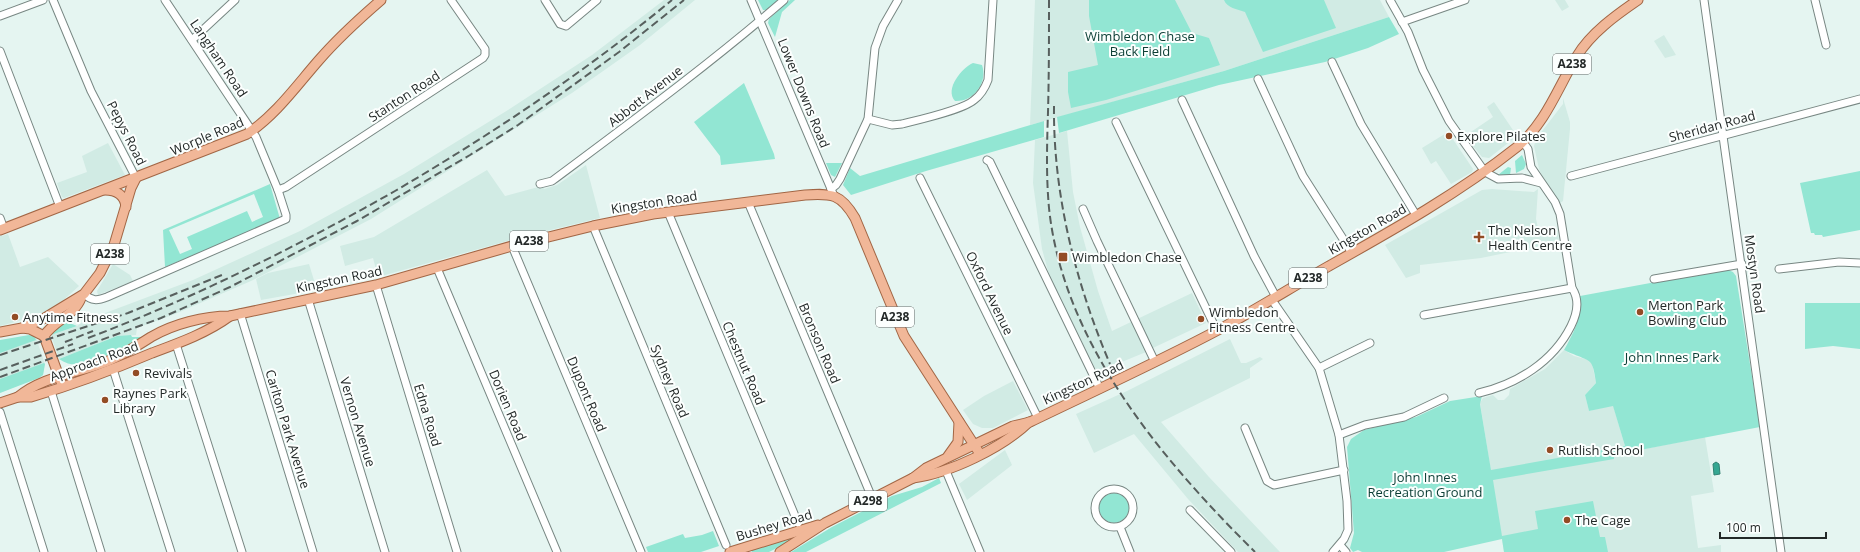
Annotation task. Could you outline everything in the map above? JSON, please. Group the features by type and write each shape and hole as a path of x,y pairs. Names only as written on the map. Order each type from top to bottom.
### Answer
{"main road":[{"name":"Worple Road","path":"2,230 237,139 252,131 291,93 329,49 380,0"},
{"name":"Kingston Road","path":"974,445 1013,426 1034,420 1156,362 1217,330 1352,253 1485,172 1523,142 1553,101 1574,60 1586,43 1608,23 1638,0"},
{"name":"Pepys Road","path":"22,328 61,310 72,301 82,296 108,259 126,209 131,188 136,178"},
{"path":"103,190 113,190 118,193 124,199 126,209"},
{"name":"Kingston Road","path":"162,332 172,327 216,316 230,316 376,285 512,246 593,226 668,212 832,192"},
{"name":"A238","path":"832,192 847,205 856,218 904,336 980,454"},
{"name":"A238","path":"0,332 22,328 30,329 44,336 53,325 78,306 82,296"},
{"name":"Kingston Road","path":"174,345 218,324 230,316"},
{"path":"188,323 191,325 191,337"},
{"path":"162,332 161,336 167,345 174,345"},
{"name":"Approach Road","path":"18,397 28,389 59,376 81,371 109,360 162,332"},
{"path":"44,336 62,387"},
{"name":"Approach Road","path":"0,403 18,397 31,397 51,391 113,370 174,345"},
{"path":"946,458 958,442 958,420"},
{"name":"Kingston Road","path":"980,454 1018,433 1034,420"},
{"name":"Bushey Road","path":"780,552 825,523 913,478 926,468 974,445"},
{"name":"Bushey Road","path":"913,478 946,471 980,454"},
{"name":"Bushey Road","path":"731,550 825,523"}],"street":[{"path":"0,16 43,0"},
{"name":"Pepys Road","path":"53,0 91,91 136,178"},
{"name":"Langham Road","path":"82,296 98,301 107,298 286,219 278,190 252,131 165,0"},
{"path":"192,40 235,0"},
{"name":"Stanton Road","path":"278,190 286,187 483,58 485,55 485,49 451,0"},
{"path":"545,0 560,24 564,26 568,25 597,0"},
{"name":"Lower Downs Road","path":"751,0 832,192"},
{"name":"Abbott Avenue","path":"540,184 552,180 584,157 761,21 784,0"},
{"path":"832,192 840,179 868,119 877,43 883,26 898,0"},
{"path":"868,119 888,124 902,124 958,108 974,101 985,88 988,80 993,0"},
{"path":"1390,0 1449,121 1485,172 1498,179 1522,178 1541,183"},
{"path":"1402,22 1466,0"},
{"name":"Mostyn Road","path":"1704,0 1781,552"},
{"path":"1815,0 1826,45"},
{"path":"0,52 60,207"},
{"path":"1332,62 1361,124 1416,215"},
{"path":"1258,79 1301,171 1352,253"},
{"name":"Sheridan Road","path":"1571,176 1860,99"},
{"path":"1182,100 1274,298 1319,368 1339,435 1344,470 1348,530 1340,545 1333,552"},
{"path":"1116,122 1217,330"},
{"path":"1479,393 1496,389 1515,380 1541,363 1553,351 1569,330 1576,311 1575,294 1572,288 1564,233 1558,208 1532,167 1528,149 1523,142"},
{"path":"987,160 990,162 1100,388"},
{"path":"1522,178 1532,167"},
{"name":"Oxford Avenue","path":"920,178 1034,420"},
{"name":"Bronson Road","path":"748,202 870,493"},
{"path":"1084,209 1097,241 1156,362"},
{"name":"Chestnut Road","path":"668,212 798,523"},
{"path":"0,218 2,230"},
{"name":"Sydney Road","path":"593,226 731,550"},
{"name":"Dupont Road","path":"512,246 641,552"},
{"path":"1779,269 1840,262 1860,263"},
{"path":"1654,279 1742,264"},
{"name":"Dorien Road","path":"437,268 557,552"},
{"name":"Edna Road","path":"376,285 457,552"},
{"path":"1424,315 1572,288"},
{"name":"Vernon Avenue","path":"308,299 385,552"},
{"name":"Carlton Park Avenue","path":"240,313 313,552"},
{"path":"1319,368 1370,343"},
{"path":"174,345 242,552"},
{"path":"113,370 170,552"},
{"path":"51,391 101,552"},
{"path":"1339,435 1365,425 1410,415 1444,398"},
{"path":"0,412 44,552"},
{"path":"1245,428 1267,481 1270,484 1344,470"},
{"path":"946,471 980,552"},
{"path":"1113,489 1125,493 1132,502 1132,514 1126,524 1120,526 1107,526 1097,518 1095,512 1097,499 1107,491 1113,489"},
{"path":"1190,510 1231,552"},
{"path":"1120,526 1130,552"},
{"path":"1340,545 1346,552"}],"shaded area":[{"path":"664,0 695,0 640,45 572,93 371,219 251,281 175,314 137,328 136,335 117,336 59,359 51,335 193,280 300,231 404,174 508,110 592,55"},
{"path":"1035,0 1380,0 1389,17 1224,71 1030,125"},
{"path":"1555,0 1565,0 1569,7 1562,11"},
{"path":"1664,35 1676,55 1665,58 1654,41"},
{"path":"1563,98 1570,122 1570,129 1563,201 1560,203 1547,186 1539,169 1534,146 1536,139 1563,104"},
{"path":"1494,102 1517,136 1489,158 1482,157 1465,136 1493,117 1487,107"},
{"path":"1067,131 1073,192 1080,227 1098,291 1112,331 1192,293 1206,323 1146,352 1100,371 1095,368 1050,278 1042,249 1033,183 1035,140"},
{"path":"1448,132 1473,169 1472,172 1451,184 1436,161 1431,164 1422,148"},
{"path":"108,143 125,175 64,198 62,197 57,183 87,172 82,156"},
{"path":"586,165 600,218 518,238 378,277 373,258 345,266 340,246 374,237 487,170 505,196 542,186 544,189 557,185"},
{"name":"The Nelson Health Centre","path":"1492,189 1534,192 1538,189 1536,219 1539,232 1557,228 1559,242 1481,258 1420,265 1420,273 1406,278 1385,245 1482,190"},
{"path":"0,229 2,236 8,234 20,267 48,257 79,286 58,305 41,315 0,326"},
{"path":"113,264 130,275 133,281 98,295 97,291"},
{"path":"309,264 317,290 261,300 256,279 268,273"},
{"path":"36,338 45,364 43,375 0,393 0,341"},
{"path":"1230,339 1241,363 1246,363 1260,357 1263,359 1250,368 1250,378 1161,422 1209,477 1280,552 1238,552 1188,499 1134,434 1094,453 1076,414 1127,391"},
{"name":"Rutlish School","path":"1564,350 1574,356 1589,360 1592,363 1596,383 1585,395 1589,411 1613,405 1625,446 1614,455 1705,437 1714,492 1691,496 1698,548 1721,545 1721,552 1504,552 1480,403 1483,398 1493,395 1498,400 1504,400 1509,395 1510,389 1545,369"},
{"path":"1013,381 1028,410 993,428 982,428 973,424 963,410 984,396"},
{"path":"1005,450 1012,465 967,500 959,484"},
{"path":"1716,462 1719,464 1720,474 1714,475 1713,464"}],"green space":[{"path":"758,0 779,0 767,10 763,10"},
{"path":"790,0 795,0 782,12 775,37 768,23 769,19"},
{"name":"Wimbledon Chase Back Field","path":"1089,0 1175,0 1192,33 1209,38 1220,65 1106,100 1071,108 1068,92 1068,72 1098,65 1089,16"},
{"path":"1224,0 1324,0 1336,28 1263,52 1245,12 1230,7"},
{"path":"1389,17 1399,34 1368,48 1325,62 1219,85 1059,133 1057,117 1224,71"},
{"path":"973,63 982,65 983,78 981,84 973,95 962,100 955,101 952,96 953,85 964,69"},
{"path":"744,83 775,159 721,165 720,156 694,122"},
{"path":"1044,121 1044,137 926,171 851,195 843,185 850,168 860,176"},
{"path":"1522,155 1526,164 1524,169 1516,173 1515,161"},
{"path":"826,163 842,163 835,177 831,175"},
{"path":"1508,167 1511,168 1510,175 1498,175"},
{"path":"1860,171 1860,230 1823,237 1822,235 1815,235 1814,233 1811,233 1800,183"},
{"path":"270,184 280,219 165,267 163,230","holes":["254,194 263,217 252,222 247,211 187,237 192,249 180,254 169,230"]},
{"path":"1726,269 1733,272 1736,276 1760,427 1614,455 1614,459 1493,480 1502,536 1538,529 1535,511 1593,501 1600,537 1605,537 1608,552 1504,552 1502,539 1444,552 1362,552 1358,550 1353,552 1350,548 1354,533 1347,447 1351,439 1364,430 1416,417 1450,401 1482,396 1480,404 1491,470 1625,446 1613,406 1589,411 1585,395 1596,383 1591,364 1586,359 1564,350 1574,331 1578,318 1580,311 1580,296"},
{"path":"1805,303 1860,303 1860,349 1833,346 1805,349"},
{"path":"65,321 77,326 51,335 50,333"},
{"path":"29,335 34,336 36,340 0,353 0,340"},
{"path":"131,335 132,337 143,337 125,349 102,360 79,365 68,364 59,359 117,336"},
{"path":"44,363 43,375 39,378 0,393 0,379"},
{"path":"939,478 941,483 806,552 791,552 832,527 892,496 922,487"},
{"path":"1114,493 1125,497 1129,508 1125,519 1114,523 1103,519 1099,508 1103,497"},
{"path":"713,531 719,546 701,552 648,552 646,547 683,534 685,538 702,535"},
{"path":"794,537 795,539 769,552 752,552 751,550"}],"railway":[{"path":"88,338 206,289 282,252 395,191 502,125 572,77 639,27 672,0"},
{"path":"0,377 161,318 230,287 357,221 518,125 619,52 684,0"},
{"path":"1049,0 1047,184 1049,208 1058,258 1074,306 1096,352 1122,396 1153,438 1186,478 1255,552"},
{"path":"1054,106 1055,139 1062,206 1077,271 1098,334 1110,364"},
{"path":"0,355 128,313 222,275"},
{"path":"65,342 93,331"},
{"path":"0,370 73,344"}],"place":[{"name":"Explore Pilates","path":"1449,136"},
{"name":"The Nelson Health Centre","path":"1479,237"},
{"name":"Wimbledon Chase","path":"1063,257"},
{"name":"Merton Park Bowling Club","path":"1640,312"},
{"name":"Anytime Fitness","path":"15,317"},
{"name":"Wimbledon Fitness Centre","path":"1201,319"},
{"name":"Revivals","path":"136,373"},
{"name":"Raynes Park Library","path":"105,400"},
{"name":"Rutlish School","path":"1550,450"},
{"name":"The Cage","path":"1567,520"}],"park label":[{"name":"John Innes Park","path":"1672,357"},
{"name":"John Innes Recreation Ground","path":"1425,484"}]}
